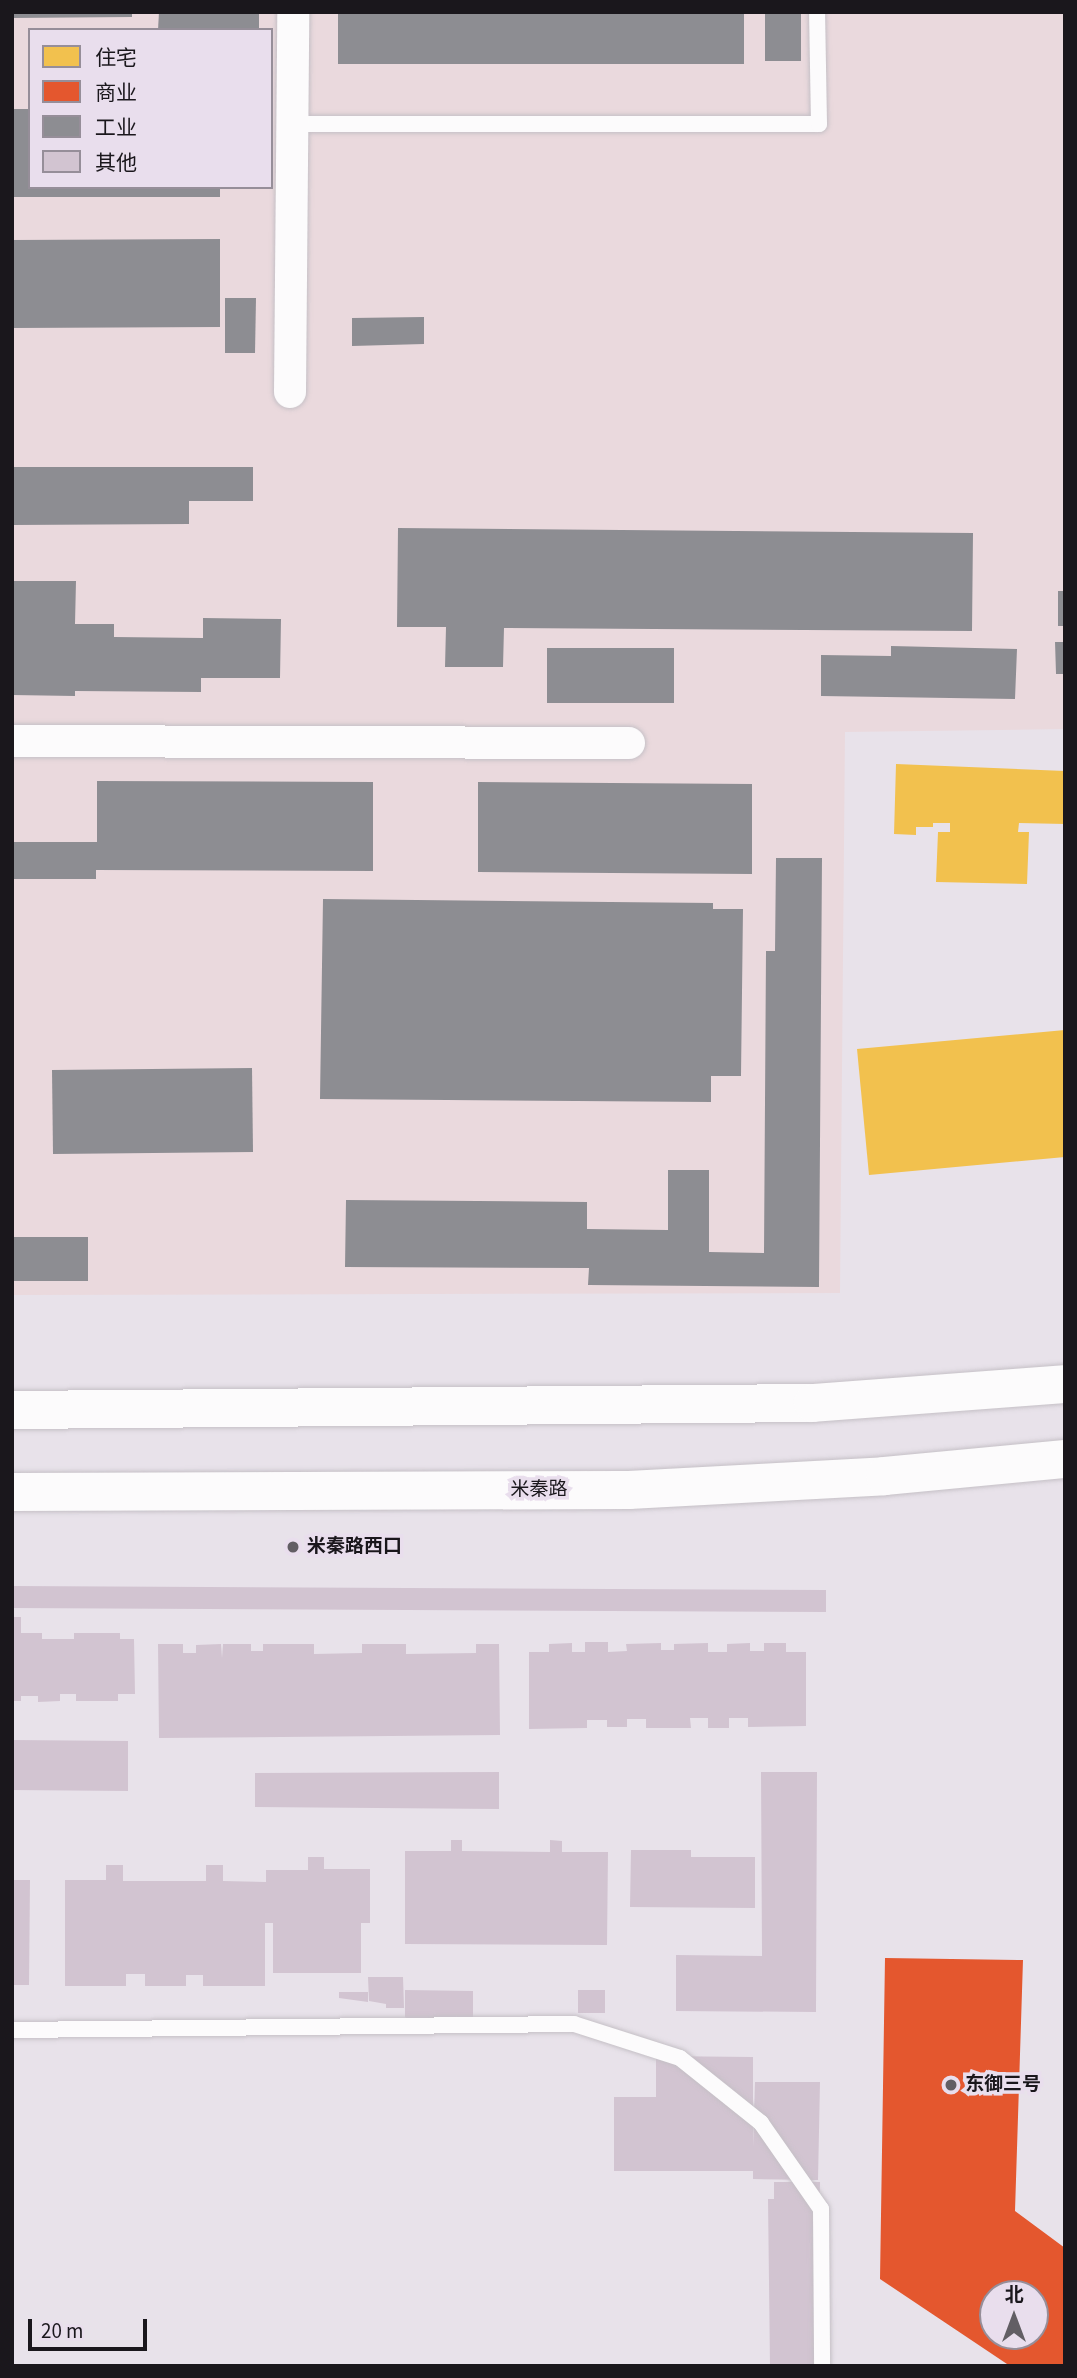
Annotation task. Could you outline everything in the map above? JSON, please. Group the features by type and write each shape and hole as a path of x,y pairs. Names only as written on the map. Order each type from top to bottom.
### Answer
{"street":[{"path":"290,392 293,12"},
{"path":"12,741 629,743"},
{"path":"12,1410 813,1403 1065,1384"},
{"name":"米秦路","path":"12,1492 629,1490 885,1476 1065,1459"}],"lane":[{"path":"292,124 819,124 817,12"},
{"path":"12,2030 574,2024 680,2058 761,2123 821,2209 822,2366"}],"shaded area":[{"path":"12,12 1065,12 1065,729 845,732 840,1293 12,1295"}],"building: 住宅":[{"path":"896,764 1065,771 1065,824 1019,823 1018,832 1029,832 1027,884 936,882 938,832 950,832 950,823 916,827 916,835 894,834"},
{"path":"1065,1030 1065,1157 869,1175 857,1049"}],"building: 商业":[{"name":"东御三号","path":"885,1958 1023,1960 1015,2211 1065,2248 1065,2366 1010,2366 986,2350 1049,2350 1049,2280 979,2280 979,2345 880,2279"}],"building: 工业":[{"path":"12,12 132,12 132,17 12,18"},
{"path":"159,12 259,12 259,28 158,28"},
{"path":"338,12 744,12 744,64 338,64"},
{"path":"765,12 801,12 801,61 765,61"},
{"path":"12,109 28,109 28,189 220,189 220,197 12,197"},
{"path":"220,239 220,327 12,328 12,240"},
{"path":"225,298 256,298 255,353 225,353"},
{"path":"424,317 424,344 352,346 352,318"},
{"path":"12,467 253,467 253,501 189,501 189,524 12,525"},
{"path":"398,528 973,533 972,631 504,628 503,667 445,667 446,627 397,627"},
{"path":"12,581 76,581 75,624 114,624 114,637 203,638 203,618 281,619 280,678 201,678 201,692 75,691 75,696 12,695"},
{"path":"1058,591 1065,591 1065,626 1058,626"},
{"path":"1055,642 1065,642 1065,674 1056,674"},
{"path":"891,646 1017,649 1015,699 821,696 821,655 891,656"},
{"path":"547,648 674,648 674,703 547,703"},
{"path":"97,781 373,782 373,871 96,870 96,879 12,879 12,842 97,842"},
{"path":"478,782 752,784 752,874 478,872"},
{"path":"776,858 822,858 819,1287 588,1285 589,1268 345,1267 346,1200 587,1202 587,1229 668,1230 668,1170 709,1170 709,1252 764,1253 766,951 775,951"},
{"path":"323,899 713,903 713,909 743,909 741,1076 711,1076 711,1102 320,1099"},
{"path":"252,1068 253,1152 53,1154 52,1070"},
{"path":"12,1237 88,1237 88,1281 12,1281"}],"building: 其他":[{"path":"12,1586 826,1590 826,1612 12,1608"},
{"path":"12,1617 21,1617 21,1633 42,1633 42,1639 74,1639 74,1633 120,1633 120,1639 134,1639 135,1694 118,1694 118,1701 76,1701 76,1694 60,1694 60,1701 38,1702 38,1696 21,1696 21,1701 12,1701"},
{"path":"585,1642 608,1642 608,1652 627,1651 626,1644 661,1643 661,1650 674,1650 674,1644 708,1643 708,1652 727,1652 727,1644 750,1643 750,1651 764,1651 764,1643 786,1643 786,1652 806,1652 806,1726 748,1727 748,1718 729,1718 729,1728 708,1728 708,1718 690,1718 691,1728 646,1728 646,1719 627,1719 627,1727 607,1727 607,1720 587,1720 587,1728 529,1729 529,1652 549,1652 549,1644 572,1643 572,1652 585,1652"},
{"path":"158,1644 183,1644 183,1653 196,1653 196,1645 221,1644 222,1658 223,1644 251,1644 251,1651 263,1651 263,1644 314,1644 314,1654 362,1653 362,1644 406,1644 406,1654 476,1653 476,1644 499,1644 500,1735 159,1738"},
{"path":"12,1740 128,1741 128,1791 12,1790"},
{"path":"499,1772 499,1809 255,1807 255,1773"},
{"path":"761,1772 817,1772 816,2012 676,2011 676,1955 762,1956"},
{"path":"451,1840 462,1840 462,1851 550,1852 550,1840 562,1841 562,1852 608,1852 607,1945 405,1944 405,1851 451,1851"},
{"path":"631,1850 691,1850 691,1857 755,1857 755,1908 630,1907"},
{"path":"308,1857 324,1857 324,1869 370,1869 370,1923 361,1923 361,1973 273,1973 273,1923 265,1923 265,1986 203,1986 203,1975 186,1975 186,1986 145,1986 145,1974 126,1974 126,1986 65,1986 65,1880 106,1880 106,1865 123,1865 123,1881 206,1881 206,1865 223,1865 223,1881 266,1882 266,1870 308,1870"},
{"path":"12,1880 30,1880 29,1985 12,1985"},
{"path":"368,1977 403,1977 404,2008 386,2008 386,2004 369,2001"},
{"path":"405,1990 473,1991 473,2025 457,2025 457,2015 456,2025 413,2025 405,2017"},
{"path":"578,1990 605,1990 605,2013 578,2013"},
{"path":"339,1992 368,1992 368,2002 339,1998"},
{"path":"656,2056 753,2057 753,2147 755,2082 820,2082 818,2180 753,2179 753,2171 614,2171 614,2097 656,2097"},
{"path":"774,2182 820,2182 815,2366 770,2366 768,2199 774,2199"}],"place":[{"name":"米秦路西口","path":"293,1547"},
{"name":"东御三号","path":"951,2085"}]}
